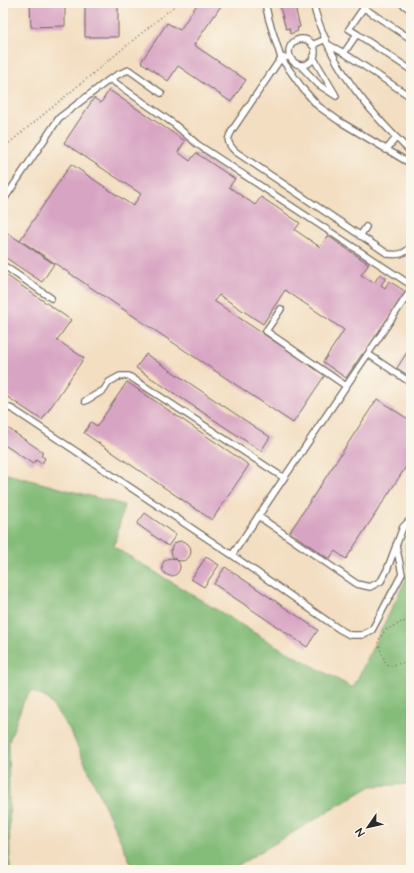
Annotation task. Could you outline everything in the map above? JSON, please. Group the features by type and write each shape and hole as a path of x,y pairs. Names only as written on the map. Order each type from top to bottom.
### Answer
{"lane":[{"path":"265,3 282,58 303,89 318,106 339,121 411,164"},
{"path":"313,3 326,38 341,69 360,96 396,138 411,152"},
{"path":"401,3 411,10"},
{"path":"411,39 366,5 349,29 411,70"},
{"path":"344,53 357,34"},
{"path":"312,45 326,38"},
{"path":"300,64 308,63 313,57 314,53 312,45 303,39 294,42 289,49 290,57 293,61 300,64 319,85 336,96 313,57"},
{"path":"329,44 411,97"},
{"path":"290,57 282,58 229,135 228,141 230,146 236,152 388,254 396,255 403,253 411,246"},
{"path":"3,201 59,118 110,80 129,70 161,93"},
{"path":"110,80 174,124 197,144 411,285"},
{"path":"386,150 396,138"},
{"path":"360,236 366,227"},
{"path":"3,265 51,298"},
{"path":"232,555 411,290"},
{"path":"281,309 266,331 346,386"},
{"path":"368,354 411,382"},
{"path":"85,401 104,390 109,382 120,376 129,376 284,478"},
{"path":"3,405 14,410 232,555 339,629 350,634 362,636 372,630 402,574 396,545"},
{"path":"258,516 357,584 370,587 380,581 387,570 403,527 411,519"}],"path":[{"path":"3,148 178,3"},
{"path":"411,627 403,620 395,626 389,627 380,636 378,642 385,664 389,666 406,662 411,662 411,664"},
{"path":"406,662 411,647"}],"green space":[{"path":"3,473 124,505 114,547 271,643 353,688 409,573 405,545 411,534 411,784 371,786 230,870 134,870 70,730 48,699 32,691 24,700 8,744 10,870 3,870"}],"building":[{"path":"30,3 65,3 65,26 31,27"},
{"path":"85,3 118,3 118,37 85,37"},
{"path":"136,3 159,3 159,5 136,5"},
{"path":"198,3 223,3 194,45 246,80 231,102 178,66 168,81 141,62 167,23 180,30"},
{"path":"294,3 300,27 297,28 298,31 290,34 289,28 286,29 280,7"},
{"path":"109,90 185,141 178,152 190,161 196,153 235,179 229,187 255,205 261,197 300,223 295,230 320,247 328,236 369,264 361,275 374,283 380,274 386,278 381,285 385,288 389,281 406,292 364,355 362,354 346,378 323,362 344,330 285,290 263,324 219,295 214,301 325,375 293,423 20,240 71,164 133,206 141,194 64,143 94,98 101,103"},
{"path":"3,230 54,264 42,282 3,256"},
{"path":"3,273 71,320 57,340 84,358 42,420 3,394"},
{"path":"411,346 411,377 397,368"},
{"path":"146,354 270,437 261,451 136,368"},
{"path":"127,382 249,465 212,520 84,433 91,422 97,426"},
{"path":"377,399 411,421 411,459 346,559 335,551 329,559 290,532"},
{"path":"3,425 43,452 41,456 45,458 42,464 36,460 33,464 3,444"},
{"path":"145,513 176,535 168,546 137,524"},
{"path":"181,541 188,544 191,551 188,558 181,561 174,558 171,551 174,544"},
{"path":"206,557 219,565 204,587 191,579"},
{"path":"167,558 175,558 180,563 178,574 175,576 167,576 162,571 162,563"},
{"path":"225,567 318,630 307,647 214,584"}]}
